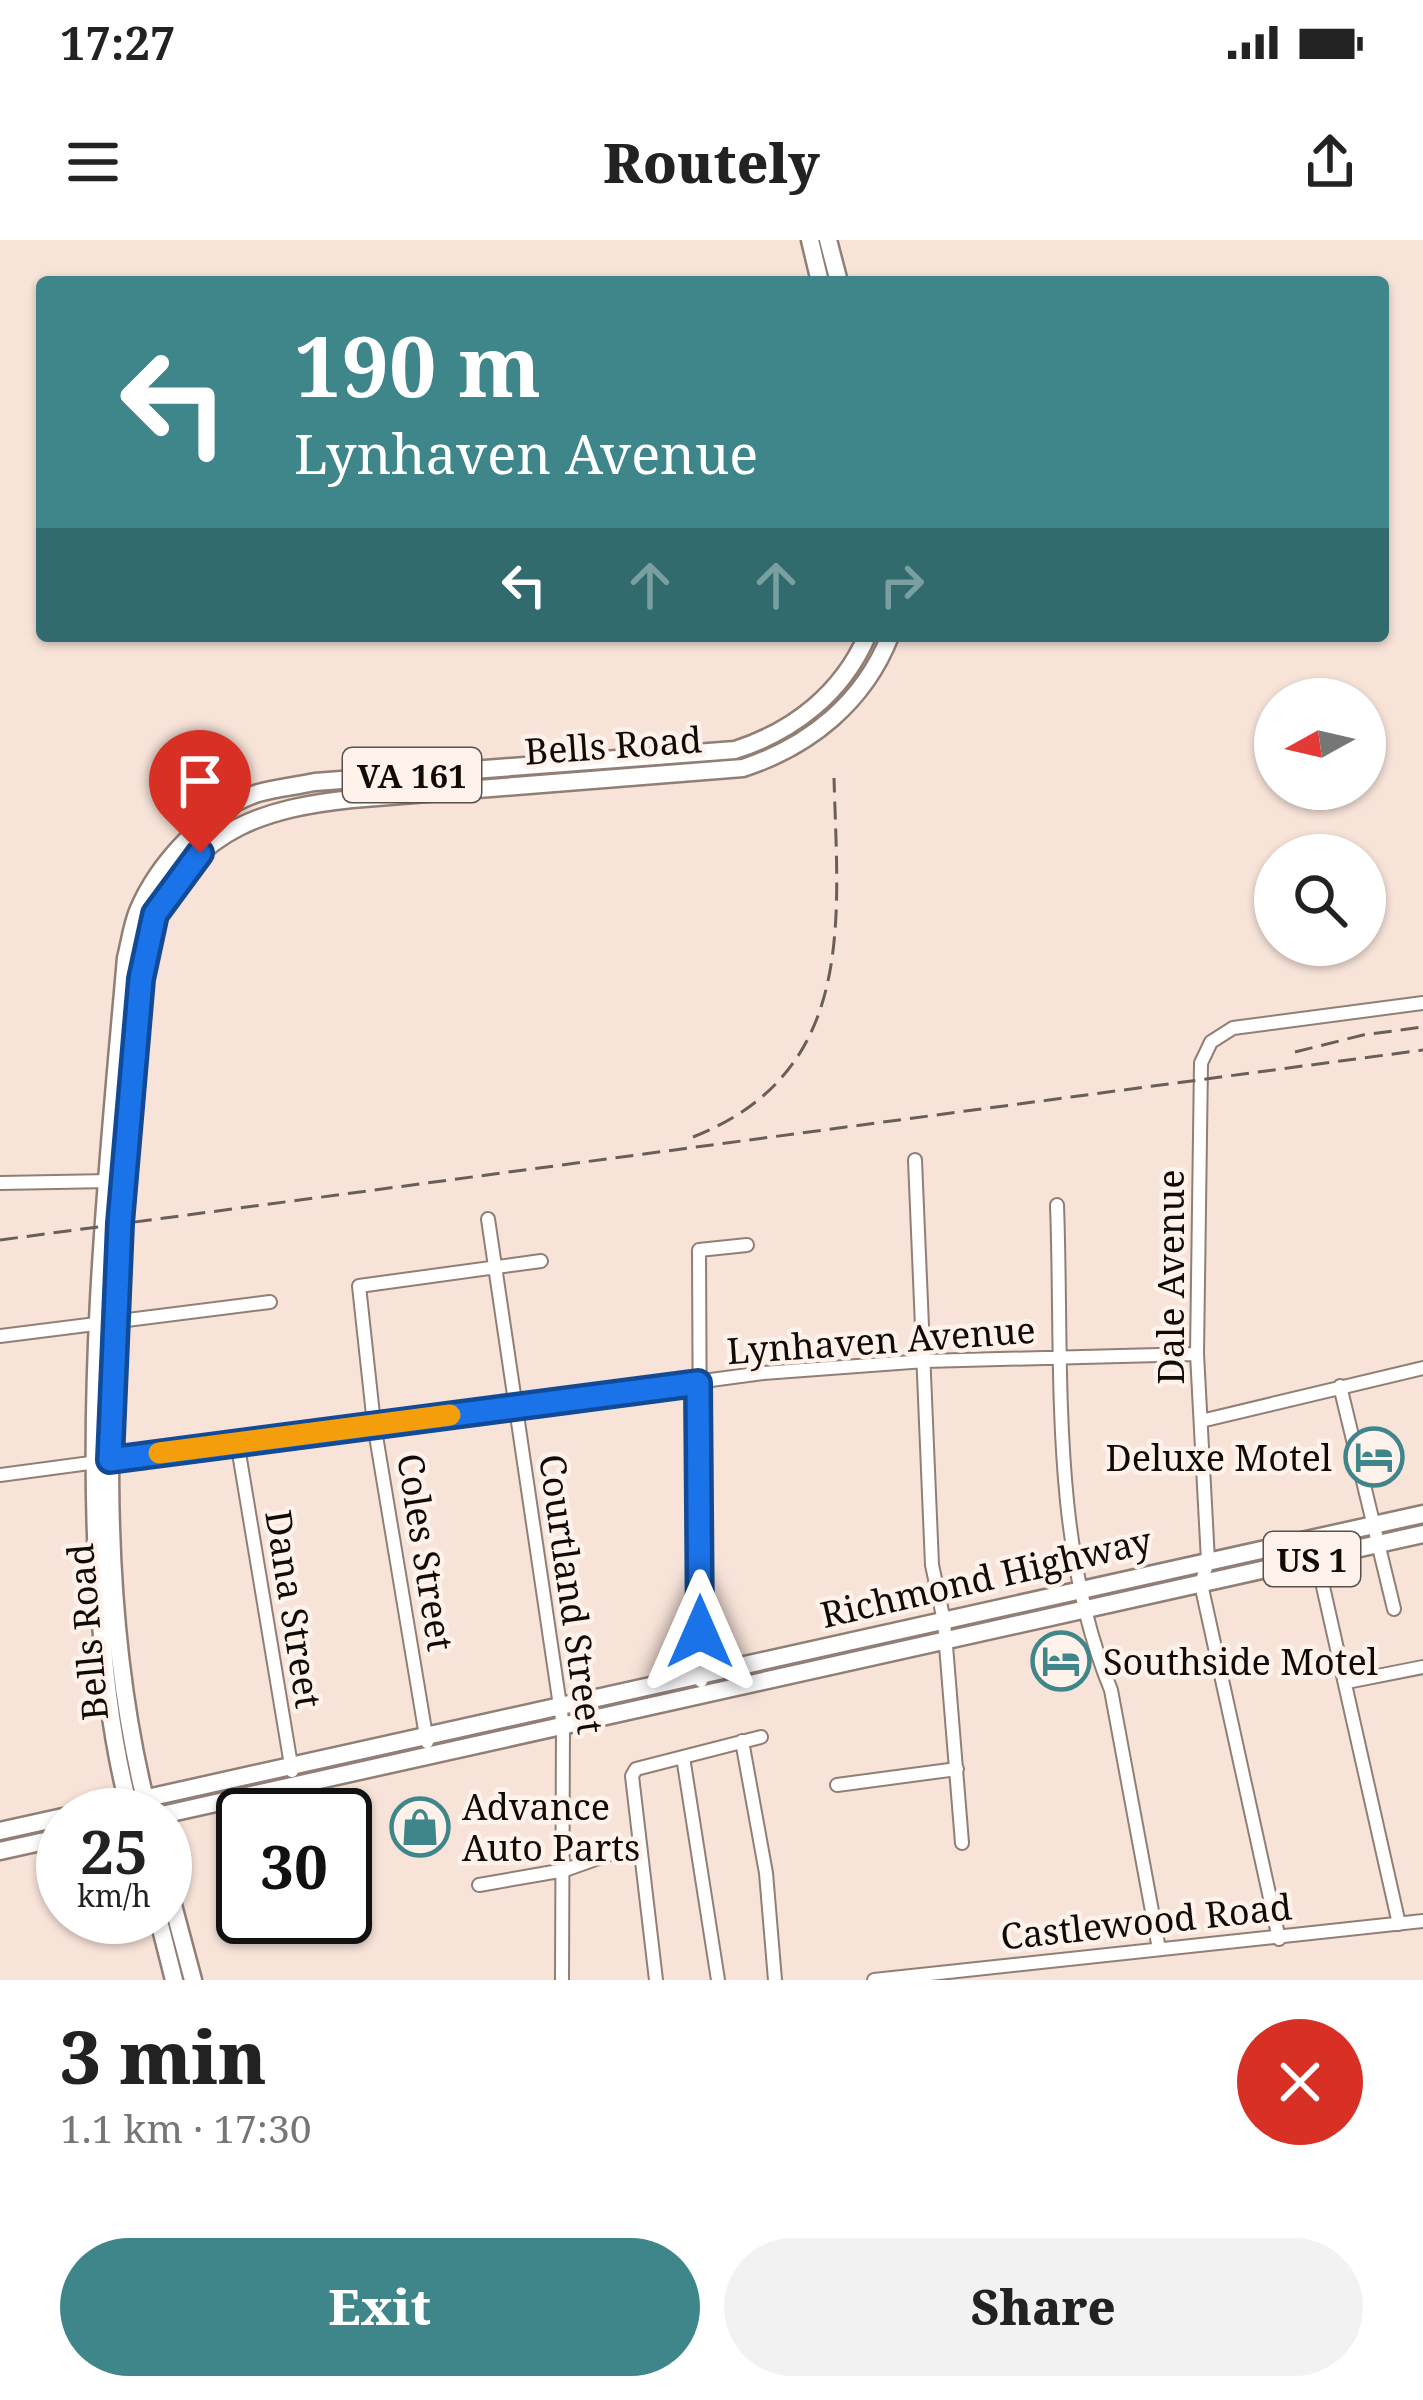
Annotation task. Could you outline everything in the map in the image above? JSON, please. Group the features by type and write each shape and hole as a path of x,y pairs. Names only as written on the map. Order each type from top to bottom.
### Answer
{"main road":[{"path":"810,240 819,276"},
{"path":"829,240 837,276"},
{"name":"Bells Road","path":"660,766 769,740 816,707 844,676 864,642"},
{"name":"Bells Road","path":"135,1788 101,1461 115,1180 128,1031 155,914 200,853 265,813 299,804 413,784 660,766 743,768 774,758 803,742 853,699 877,669 888,642"},
{"name":"Richmond Highway","path":"192,1793 290,1766 1423,1514"},
{"name":"Richmond Highway","path":"192,1808 1423,1534"},
{"name":"Richmond Highway","path":"0,1831 36,1823"},
{"path":"0,1851 36,1843"},
{"path":"165,1944 175,1980"},
{"path":"183,1944 193,1980"}],"street":[{"name":"Dale Avenue","path":"1201,1584 1208,1562 1197,1354 1201,1063 1211,1042 1233,1028 1423,1003"},
{"path":"915,1160 932,1565 944,1621 942,1641 962,1843"},
{"path":"0,1194 8,1183 115,1180"},
{"path":"1058,1204 1067,1530 1094,1651 1111,1690 1159,1949"},
{"name":"Courtland Street","path":"488,1219 563,1726 562,1980"},
{"path":"701,1695 699,1250 747,1245"},
{"path":"495,1266 542,1261"},
{"name":"Coles Street","path":"429,1756 374,1424 358,1286 495,1266"},
{"path":"0,1336 270,1302"},
{"name":"Lynhaven Avenue","path":"0,1475 698,1383 925,1360 1197,1354"},
{"path":"1201,1421 1423,1368"},
{"path":"1340,1386 1394,1609"},
{"name":"Dana Street","path":"236,1442 295,1785"},
{"path":"1312,1538 1399,1924"},
{"path":"1201,1584 1279,1939"},
{"path":"1347,1682 1423,1667"},
{"path":"656,1980 632,1776 636,1769 761,1737"},
{"path":"742,1741 766,1874 775,1980"},
{"path":"683,1757 718,1980"},
{"path":"837,1785 957,1769"},
{"path":"479,1885 565,1870 632,1846"},
{"name":"Castlewood Road","path":"874,1980 1423,1921"}],"railway":[{"path":"693,1137 746,1109 785,1074 811,1033 826,988 834,938 834,778"},
{"path":"1295,1052 1363,1035 1423,1027"},
{"path":"0,1240 1423,1050"}],"slow traffic":[{"path":"159,1453 450,1415"}],"place":[{"name":"Deluxe Motel","path":"1374,1457"},
{"name":"Southside Motel","path":"1061,1661"},
{"name":"Advance Auto Parts","path":"420,1827"}],"route":[{"path":"200,853 155,914 141,979 120,1223 110,1460 698,1383 700,1632"}]}
